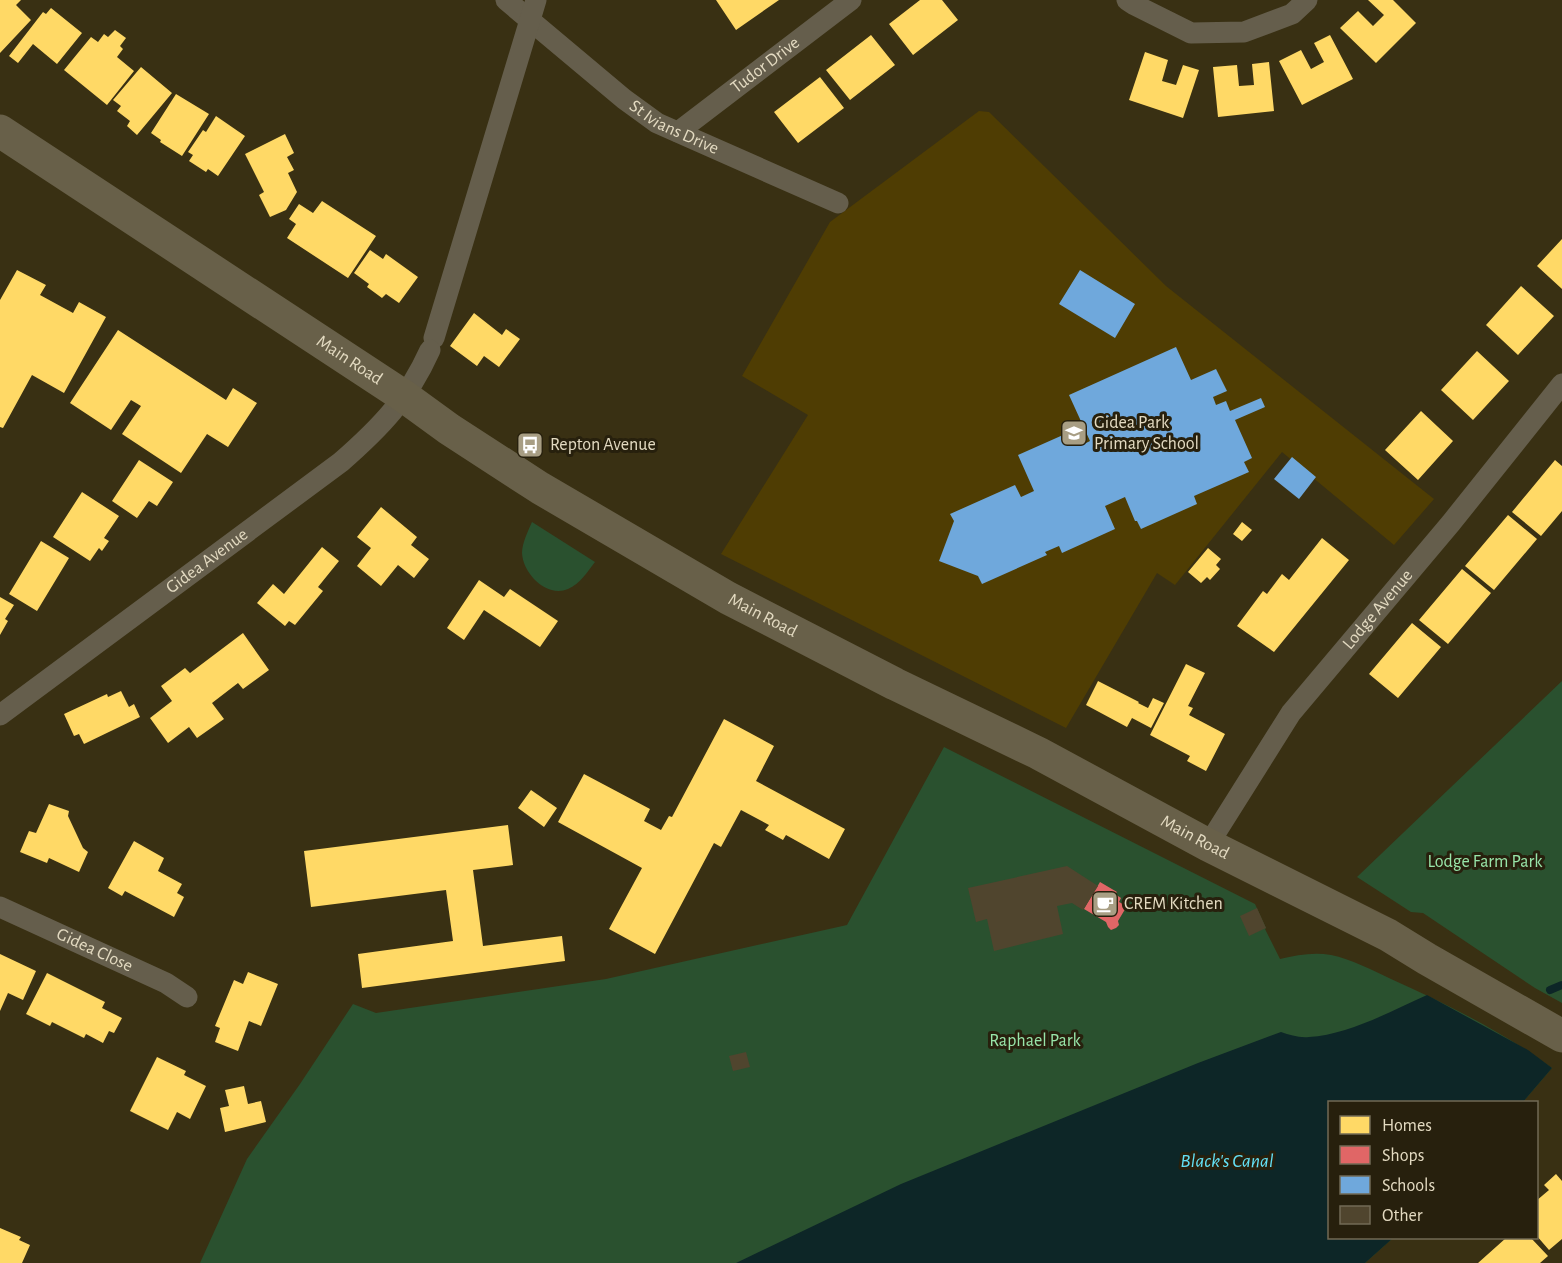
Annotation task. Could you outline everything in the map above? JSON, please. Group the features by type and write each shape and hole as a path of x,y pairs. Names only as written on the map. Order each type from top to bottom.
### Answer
{"main road":[{"name":"Main Road","path":"0,132 540,488 728,598 895,684 1038,753 1208,844 1388,935 1562,1036"}],"street":[{"name":"St Ivians Drive","path":"506,0 533,10 624,99 657,123 838,203"},
{"name":"Tudor Drive","path":"678,132 851,0"},
{"path":"1127,0 1191,33 1244,32 1292,14 1307,0"},
{"path":"405,397 419,374 432,344 533,10"},
{"name":"Lodge Avenue","path":"1208,844 1291,713 1451,523 1562,384"},
{"name":"Gidea Avenue","path":"0,714 341,462 372,435 405,397"},
{"name":"Gidea Close","path":"0,907 166,983 187,997"}],"shaded area":[{"name":"Gidea Park Primary School","path":"979,111 989,112 1166,286 1434,499 1394,545 1282,452 1175,585 1157,573 1066,728 721,554 808,415 742,376 830,222"}],"green space":[{"path":"532,522 595,562 572,587 560,591 552,590 544,587 531,576 523,561 522,549"},
{"name":"Lodge Farm Park","path":"1562,681 1562,1003 1535,988 1423,913 1411,912 1357,877"},
{"name":"Raphael Park","path":"944,747 1255,904 1280,959 1318,954 1331,955 1354,962 1474,1019 1514,1042 1552,1068 1524,1101 1328,1101 1328,1239 1392,1239 1365,1263 200,1263 247,1159 353,1004 376,1013 606,979 847,925"}],"water":[{"name":"Black's Canal","path":"1427,995 1528,1050 1552,1068 1524,1101 1328,1101 1328,1239 1392,1239 1365,1263 736,1263 901,1184 1198,1063 1281,1032 1305,1037 1324,1035 1369,1021"}],"building: Homes":[{"path":"0,0 21,0 16,5 31,20 0,53"},
{"path":"716,0 779,0 736,30"},
{"path":"920,0 942,0 958,20 913,55 889,24"},
{"path":"1368,0 1393,0 1416,23 1376,63 1340,28 1358,11 1373,26 1384,15"},
{"path":"51,8 82,33 57,64 33,44 18,63 9,56 43,12 46,14"},
{"path":"115,30 126,38 120,46 123,49 117,57 134,71 107,105 64,70 91,37 98,42 104,34 108,37"},
{"path":"871,35 895,65 850,100 826,70"},
{"path":"1330,35 1353,79 1302,105 1279,61 1301,50 1311,69 1324,62 1314,43"},
{"path":"1145,52 1168,60 1162,81 1176,85 1183,65 1199,70 1183,118 1129,100"},
{"path":"1269,62 1274,111 1218,117 1213,67 1237,65 1239,86 1254,85 1252,64"},
{"path":"141,67 172,93 137,135 127,126 130,121 117,111 121,106 113,100"},
{"path":"820,77 844,108 798,143 774,112"},
{"path":"176,94 209,114 182,156 160,142 161,140 151,133"},
{"path":"216,116 245,136 218,176 208,169 206,172 189,161 193,155 188,152 203,130 206,132"},
{"path":"285,134 294,153 287,157 294,170 288,173 297,192 286,210 270,217 259,195 264,192 245,154"},
{"path":"322,201 376,236 348,278 287,238 296,224 289,219 299,204 313,213"},
{"path":"1562,239 1562,289 1537,266"},
{"path":"370,250 383,259 386,254 418,277 399,303 386,294 382,298 354,273"},
{"path":"17,270 46,285 40,295 73,313 79,302 106,317 64,393 32,375 3,428 0,427 0,300"},
{"path":"1521,286 1554,316 1518,355 1486,325"},
{"path":"474,313 502,335 506,329 520,339 499,367 484,356 477,366 450,346"},
{"path":"118,330 226,400 233,388 257,403 228,447 207,434 181,473 122,434 141,406 131,400 111,430 70,403"},
{"path":"1477,351 1509,381 1473,420 1441,390"},
{"path":"1421,411 1453,441 1418,480 1385,450"},
{"path":"139,460 173,482 157,506 149,501 137,518 112,501"},
{"path":"1555,460 1562,466 1562,511 1541,536 1512,512"},
{"path":"82,492 119,516 104,538 109,541 102,551 99,548 90,561 53,537"},
{"path":"381,507 417,537 411,545 429,559 414,578 398,565 381,586 357,566 371,548 357,537"},
{"path":"1508,515 1537,539 1494,590 1465,566"},
{"path":"1242,522 1252,530 1242,541 1233,534"},
{"path":"1322,538 1349,560 1274,652 1237,626 1263,591 1267,594 1282,574 1289,580"},
{"path":"41,541 69,558 37,611 9,594"},
{"path":"322,547 339,561 318,587 323,591 295,625 289,621 285,626 257,603 273,584 284,594"},
{"path":"1208,548 1221,559 1216,565 1220,569 1210,580 1207,577 1201,583 1188,572"},
{"path":"1462,569 1491,593 1448,644 1419,620"},
{"path":"479,580 504,597 510,589 558,621 540,647 484,610 464,640 447,628"},
{"path":"0,597 14,605 5,619 8,621 0,635"},
{"path":"1412,623 1441,647 1398,698 1369,674"},
{"path":"243,633 269,670 243,689 238,683 212,703 224,719 197,738 189,727 168,743 150,718 172,701 161,686 185,668 190,673"},
{"path":"1186,664 1205,673 1188,706 1193,708 1189,715 1225,734 1206,771 1187,761 1190,756 1150,735"},
{"path":"1098,681 1148,708 1153,698 1164,703 1151,728 1132,718 1127,727 1086,705"},
{"path":"121,691 129,707 134,704 140,717 84,744 79,734 74,736 64,714 107,694 108,697"},
{"path":"724,719 774,746 756,781 845,829 829,859 786,835 783,840 765,830 769,825 741,810 721,847 714,843 655,954 609,929 642,868 558,822 584,774 650,809 644,821 661,830 669,816 672,817"},
{"path":"531,790 557,808 544,827 518,808"},
{"path":"49,804 69,811 68,816 83,848 88,852 79,872 49,858 47,863 20,852 29,831 36,833"},
{"path":"508,825 513,865 473,870 483,946 562,936 565,961 362,988 358,954 453,941 446,890 311,907 304,851"},
{"path":"134,841 164,858 158,871 182,884 177,893 184,897 174,917 125,891 122,896 108,888"},
{"path":"0,954 36,971 23,1000 8,993 0,1011"},
{"path":"248,972 278,984 261,1026 249,1021 238,1051 215,1042 220,1028 215,1026 234,980 243,984"},
{"path":"47,973 105,1002 102,1008 122,1018 114,1033 109,1031 103,1043 86,1034 84,1038 52,1022 50,1026 26,1014"},
{"path":"157,1057 186,1071 184,1075 206,1086 190,1119 177,1112 168,1130 130,1111"},
{"path":"244,1086 248,1104 261,1101 266,1122 225,1132 220,1108 229,1106 225,1090"},
{"path":"1556,1174 1562,1181 1562,1239 1549,1250 1538,1237 1538,1199 1549,1190 1544,1185"},
{"path":"0,1228 21,1237 19,1240 30,1245 22,1263 0,1263"},
{"path":"1505,1239 1532,1239 1548,1256 1540,1263 1478,1263"}],"building: Shops":[{"name":"CREM Kitchen","path":"1100,882 1117,892 1115,894 1121,898 1119,902 1127,906 1118,921 1119,925 1111,930 1106,922 1084,909"}],"building: Schools":[{"path":"1080,270 1135,304 1115,338 1059,304"},
{"path":"1176,347 1191,380 1216,369 1227,391 1213,397 1216,405 1226,401 1230,411 1261,398 1265,407 1235,420 1252,458 1244,462 1249,472 1194,496 1197,504 1141,529 1125,497 1105,506 1115,529 1062,553 1059,546 1045,552 1047,555 982,584 978,576 939,561 954,521 950,514 1015,485 1021,497 1034,491 1018,455 1072,431 1080,446 1090,441 1069,395"},
{"path":"1292,457 1316,477 1299,499 1274,479"}],"building: Other":[{"path":"1067,866 1098,886 1083,910 1072,903 1057,906 1063,934 994,951 987,919 976,922 968,888"},
{"path":"1257,908 1266,928 1249,936 1240,916"},
{"path":"746,1052 750,1067 733,1071 729,1056"}],"waterway":[{"path":"1550,990 1562,985"}],"place":[{"name":"Gidea Park Primary School","path":"1074,433"},
{"name":"Repton Avenue","path":"530,445"},
{"name":"CREM Kitchen","path":"1105,904"}]}
